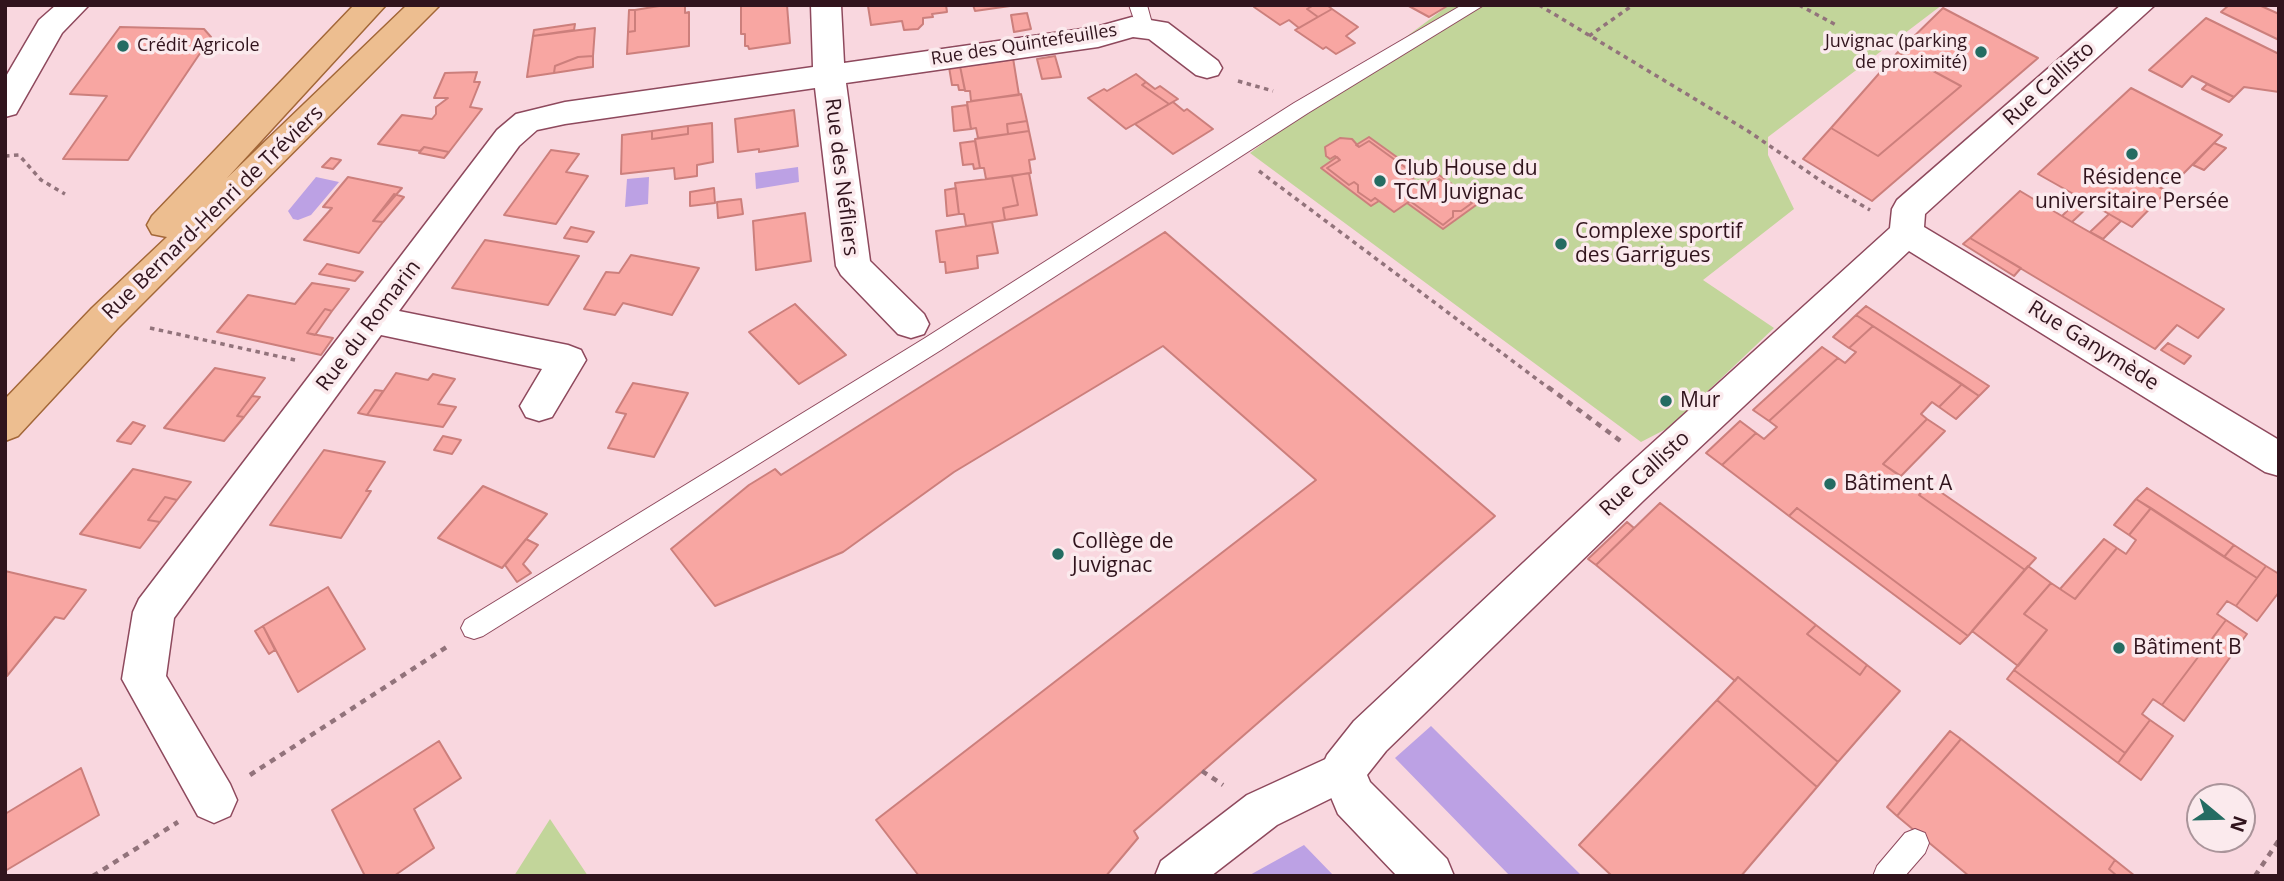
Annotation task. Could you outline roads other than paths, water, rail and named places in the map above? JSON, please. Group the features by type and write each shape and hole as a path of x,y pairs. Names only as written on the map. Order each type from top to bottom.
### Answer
{"main road":[{"name":"Rue Bernard-Henri de Tréviers","path":"5,393 371,5"},
{"name":"Rue Bernard-Henri de Tréviers","path":"5,425 105,318 425,5"}],"street":[{"path":"5,106 50,27 74,5"},
{"name":"Rue des Néfliers","path":"825,5 829,75 853,266 911,324"},
{"name":"Rue Callisto","path":"1343,771 1370,736 1654,466 1906,233 1909,209 2080,55 2140,5"},
{"name":"Rue des Quintefeuilles","path":"829,75 1098,37 1132,27 1141,16 1207,68"},
{"name":"Rue du Romarin","path":"214,800 144,679 153,612 508,138 527,122 565,113 829,75"},
{"name":"Rue Ganymède","path":"1906,233 2279,460"},
{"path":"374,320 568,360 539,406"},
{"path":"1176,876 1262,810 1343,771 1354,798 1430,876"}],"lane":[{"path":"474,628 933,344 1301,108 1475,5"},
{"path":"1887,876 1915,843"}],"place":[{"name":"Crédit Agricole","path":"123,46"},
{"name":"Juvignac (parking de proximité)","path":"1981,52"},
{"name":"Résidence universitaire Persée","path":"2132,154"},
{"name":"Club House du TCM Juvignac","path":"1380,181"},
{"name":"Complexe sportif des Garrigues","path":"1561,244"},
{"name":"Mur","path":"1666,401"},
{"name":"Bâtiment A","path":"1830,484"},
{"name":"Collège de Juvignac","path":"1058,554"},
{"name":"Bâtiment B","path":"2119,648"}]}
